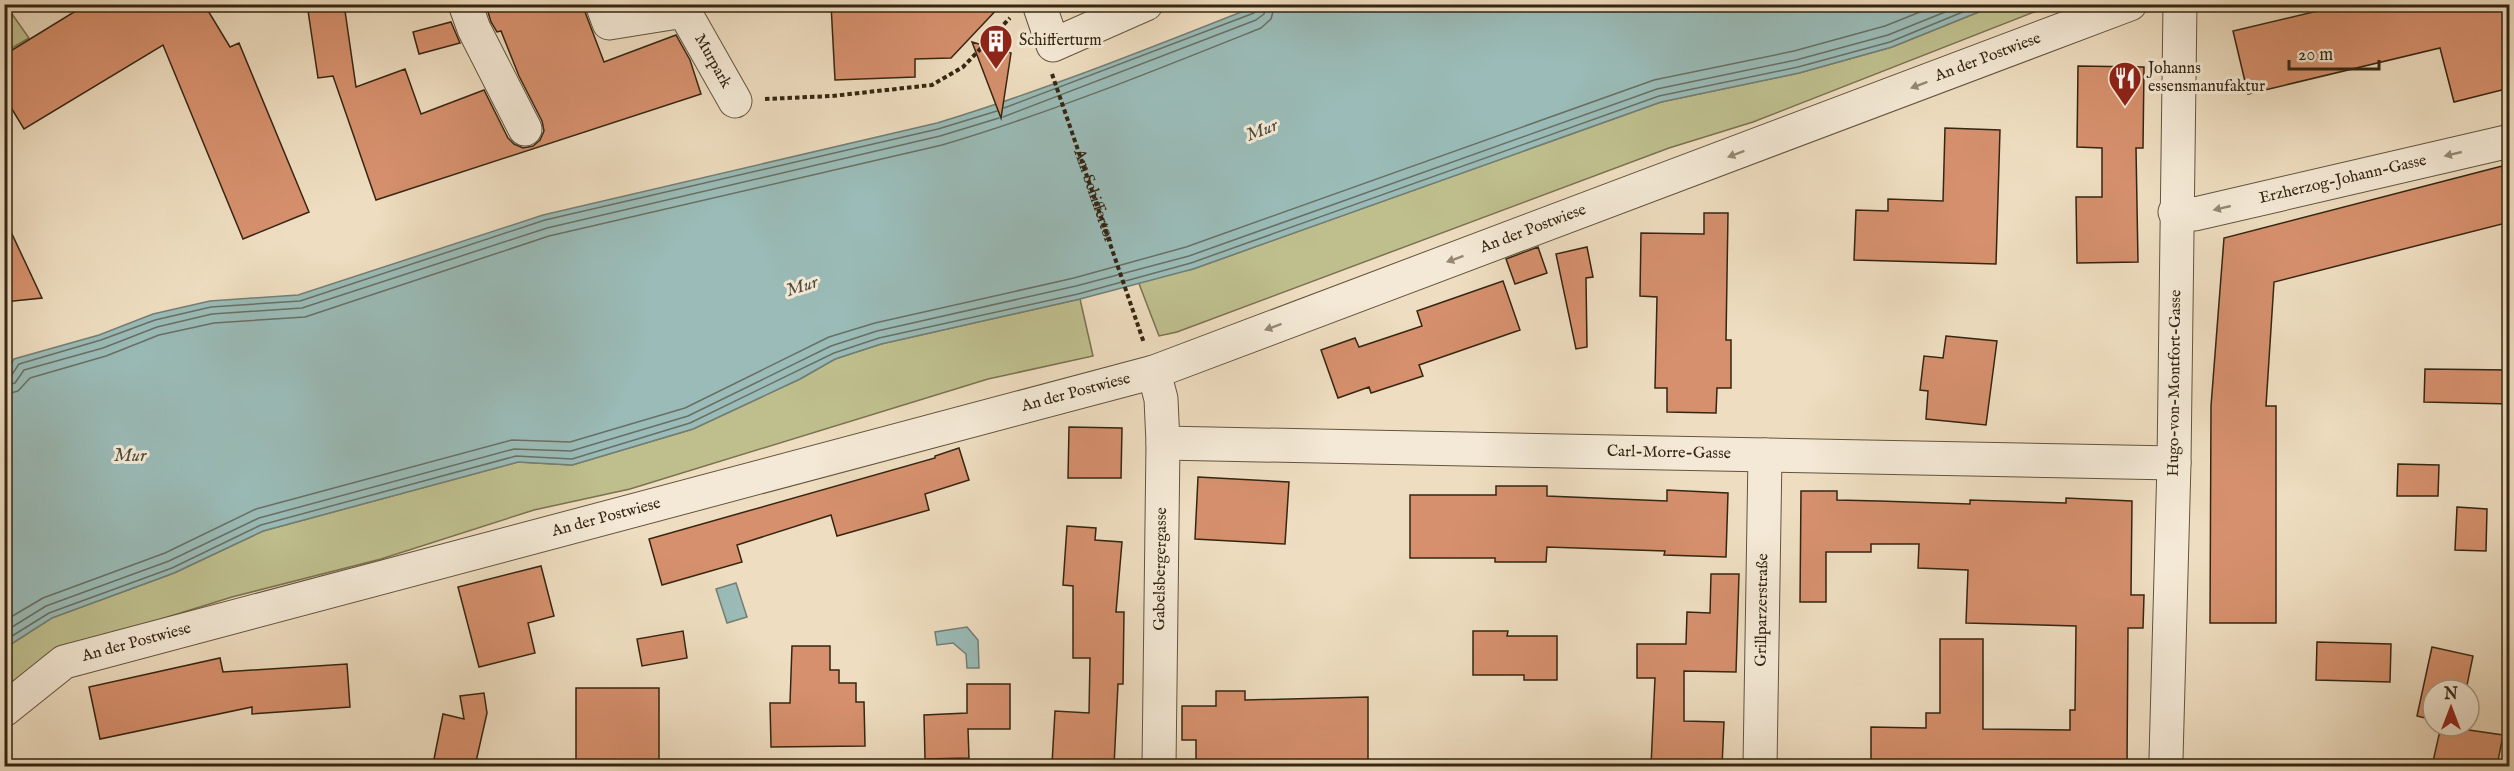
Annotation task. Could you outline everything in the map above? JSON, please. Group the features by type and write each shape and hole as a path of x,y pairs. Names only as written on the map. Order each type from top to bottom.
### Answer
{"street":[{"path":"465,4 474,29 525,129"},
{"name":"Murpark","path":"602,4 609,23 684,11 735,101"},
{"path":"1027,8 1051,56 1146,4"},
{"name":"An der Postwiese","path":"4,710 64,662 1154,372 2130,4"},
{"name":"Hugo-von-Montfort-Gasse","path":"2166,759 2174,463 2175,212 2180,4"},
{"name":"Erzherzog-Johann-Gasse","path":"2175,212 2195,214 2510,141"},
{"name":"Gabelsbergergasse","path":"1154,372 1161,399 1162,443 1159,766"},
{"name":"Carl-Morre-Gasse","path":"1162,443 2174,463"},
{"name":"Grillparzerstraße","path":"1760,766 1765,455"}],"path":[{"path":"735,101 832,96 932,85 963,67 1027,8"},
{"name":"Am Schiffertor","path":"1051,56 1138,325"}],"green space":[{"path":"1996,5 2052,5 1753,122 1669,148 1177,332 1159,336 1138,281 1193,269 1661,102 1799,73 1892,47"},
{"path":"12,14 29,38 5,52 5,18"},
{"path":"1080,299 1093,356 988,379 630,489 534,510 381,559 232,597 68,648 5,686 5,648 51,618 174,573 263,531 518,462 572,465 693,429 800,379 835,359 881,344"}],"water":[{"name":"Mur","path":"1259,5 1996,5 1892,47 1799,73 1661,102 1193,269 1080,299 881,344 835,359 800,379 693,429 572,465 518,462 263,531 174,573 52,618 5,648 5,377 14,359 99,335 153,314 210,301 298,295 543,215 937,123 1059,82"},
{"path":"736,583 747,617 727,623 716,589"},
{"path":"967,627 978,640 979,668 967,668 966,654 953,643 937,645 935,632"}],"building":[{"path":"87,4 204,4 230,47 239,43 309,212 243,239 163,45 24,129 4,96 4,55"},
{"path":"307,4 344,4 356,87 405,69 421,114 484,90 508,138 523,148 533,146 540,140 544,131 542,121 519,76 501,31 497,32 491,22 488,12 493,10 491,4 582,4 604,62 676,35 690,60 701,94 376,200 333,76 318,78"},
{"path":"831,4 1002,4 951,58 915,59 915,77 835,80"},
{"path":"2347,4 2504,4 2510,28 2510,88 2454,102 2440,48 2248,94 2233,31"},
{"path":"451,22 460,43 419,54 413,32"},
{"path":"972,42 1011,53 1001,118"},
{"path":"2078,66 2144,67 2143,148 2136,148 2138,262 2077,263 2076,197 2102,197 2102,148 2077,147"},
{"path":"1945,128 2000,130 1996,264 1854,260 1856,210 1888,211 1888,199 1943,201"},
{"path":"2510,164 2510,222 2274,282 2266,406 2276,406 2276,623 2210,623 2211,406 2224,238"},
{"path":"1704,213 1728,213 1726,340 1731,340 1731,388 1717,388 1716,413 1667,412 1667,388 1655,388 1657,297 1640,296 1641,233 1704,234"},
{"path":"4,217 42,298 4,302"},
{"path":"1538,247 1547,273 1515,284 1506,259"},
{"path":"1587,247 1593,277 1586,278 1587,347 1576,349 1556,254"},
{"path":"1503,281 1520,330 1419,365 1423,376 1371,393 1369,387 1338,398 1321,350 1355,338 1359,347 1422,326 1417,311"},
{"path":"1946,336 1997,341 1986,425 1926,419 1928,391 1920,390 1924,356 1943,358"},
{"path":"2425,369 2510,370 2510,404 2424,402"},
{"path":"1069,427 1122,428 1121,478 1068,478"},
{"path":"959,448 969,480 925,494 929,510 837,536 831,515 737,545 742,562 662,585 649,539 935,458 935,456"},
{"path":"2398,464 2439,465 2438,496 2397,496"},
{"path":"1198,477 1289,482 1285,544 1195,539"},
{"path":"1496,486 1547,486 1547,496 1667,501 1667,490 1728,493 1726,557 1664,555 1665,551 1547,547 1546,562 1495,562 1495,558 1410,558 1410,495 1496,495"},
{"path":"1801,491 1837,491 1837,500 1970,504 1970,500 2066,503 2066,498 2132,501 2131,595 2144,595 2143,628 2128,628 2127,766 1871,766 1871,727 1926,728 1926,713 1940,713 1940,639 1983,639 1983,729 2070,730 2070,710 2075,710 2076,626 1966,623 1968,570 1918,568 1919,544 1871,544 1871,552 1826,552 1826,602 1800,602"},
{"path":"2457,507 2487,509 2486,551 2455,550"},
{"path":"1067,526 1096,528 1095,540 1122,542 1116,612 1124,612 1123,684 1118,684 1114,766 1052,764 1055,711 1089,713 1090,658 1073,658 1073,586 1063,585"},
{"path":"541,566 554,616 528,623 535,653 479,667 458,587"},
{"path":"1711,574 1739,574 1736,672 1684,671 1684,721 1724,722 1722,766 1651,766 1655,678 1637,678 1637,644 1686,644 1687,612 1710,613"},
{"path":"683,631 687,658 642,666 637,639"},
{"path":"1473,631 1508,631 1507,636 1557,636 1557,680 1524,680 1524,675 1473,675"},
{"path":"2317,642 2391,644 2390,682 2316,680"},
{"path":"792,646 830,646 830,670 839,670 839,683 856,683 856,702 864,702 865,746 771,747 770,703 790,703"},
{"path":"2432,647 2473,656 2468,678 2425,678"},
{"path":"220,658 223,672 347,664 350,707 252,714 252,707 100,739 89,687"},
{"path":"967,684 1010,684 1010,729 968,729 969,758 925,759 924,715 967,713"},
{"path":"576,688 659,688 659,766 576,766"},
{"path":"1216,691 1245,691 1245,700 1368,697 1368,766 1324,766 1324,760 1264,760 1264,765 1196,764 1196,740 1182,740 1182,706 1216,706"},
{"path":"484,693 487,713 475,766 434,759 443,714 464,719 460,696"},
{"path":"2421,698 2421,717 2417,716"},
{"path":"2481,732 2503,735 2497,766 2432,766 2438,738 2481,738"}],"place":[{"name":"Schifferturm","path":"996,70"},
{"name":"Johanns essensmanufaktur","path":"2125,107"}]}
